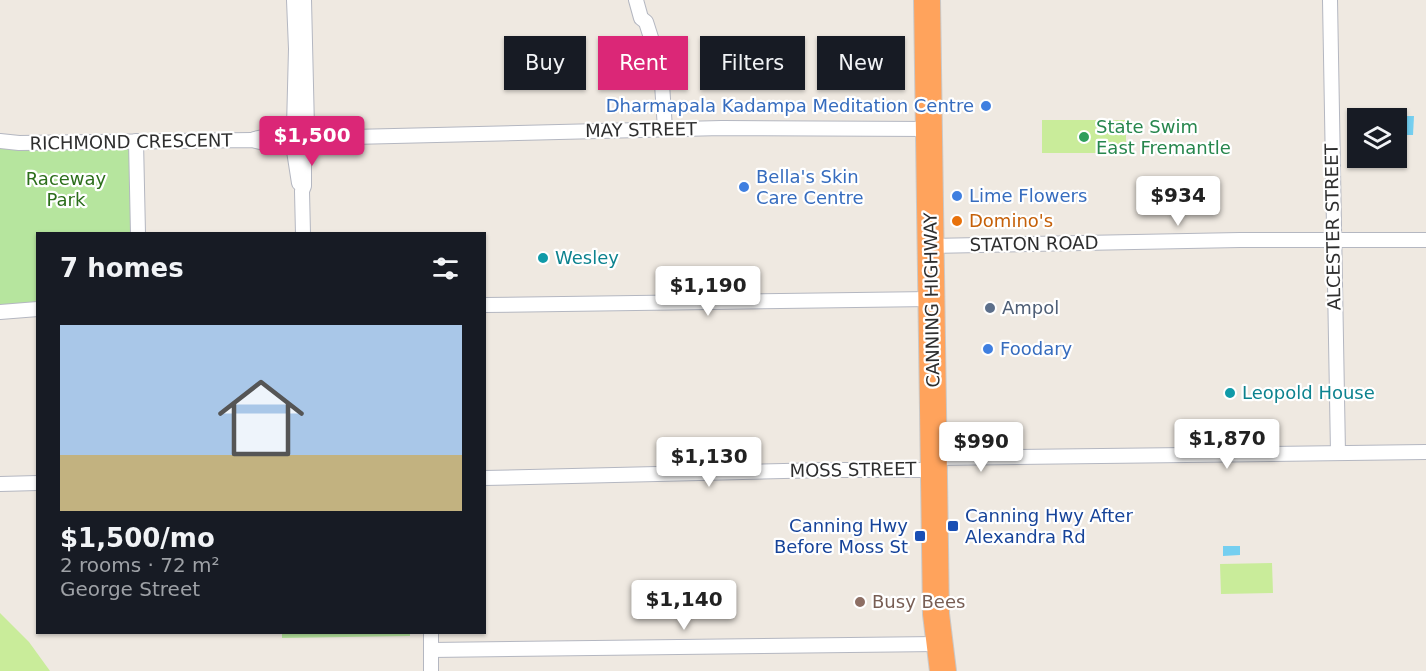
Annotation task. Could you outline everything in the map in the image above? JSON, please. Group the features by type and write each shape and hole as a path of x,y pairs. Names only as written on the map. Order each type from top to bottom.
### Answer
{"highway":[{"name":"CANNING HIGHWAY","path":"927,0 936,605 938,644 943,671"}],"street":[{"path":"294,0 299,139 304,186 302,191 303,232"},
{"path":"299,139 304,0"},
{"path":"636,0 641,18 646,22"},
{"path":"644,0 646,22 663,79 661,130"},
{"name":"ALCESTER STREET","path":"1330,0 1338,453"},
{"name":"MAY STREET","path":"299,139 339,134 352,137 661,130 930,129"},
{"name":"RICHMOND CRESCENT","path":"3,139 252,140 273,145 299,139"},
{"path":"136,141 138,232"},
{"name":"STATON ROAD","path":"930,246 1426,240"},
{"path":"486,305 931,299"},
{"path":"0,312 36,309"},
{"name":"MOSS STREET","path":"486,478 1426,452"},
{"path":"0,476 36,475"},
{"path":"0,484 36,483"},
{"path":"430,634 431,671"},
{"path":"431,650 938,644"}],"green space":[{"name":"State Swim East Fremantle","path":"1042,120 1126,120 1126,153 1042,153"},
{"name":"Raceway Park","path":"0,145 132,145 132,232 36,232 36,304 0,305"},
{"path":"1272,563 1273,593 1221,594 1220,564"},
{"path":"0,613 29,642 50,671 0,671"},
{"path":"282,634 410,634 410,636 282,638"}],"water":[{"path":"1407,116 1414,116 1413,135 1407,135"},
{"path":"1223,546 1240,546 1240,555 1223,556"}],"place":[{"name":"Dharmapala Kadampa Meditation Centre","path":"986,106"},
{"name":"State Swim East Fremantle","path":"1084,137"},
{"name":"Bella's Skin Care Centre","path":"744,187"},
{"name":"Lime Flowers","path":"957,196"},
{"name":"Domino's","path":"957,221"},
{"name":"Wesley","path":"543,258"},
{"name":"Ampol","path":"990,308"},
{"name":"Foodary","path":"988,349"},
{"name":"Leopold House","path":"1230,393"},
{"name":"Canning Hwy After Alexandra Rd","path":"953,526"},
{"name":"Canning Hwy Before Moss St","path":"920,536"},
{"name":"Busy Bees","path":"860,602"}]}
